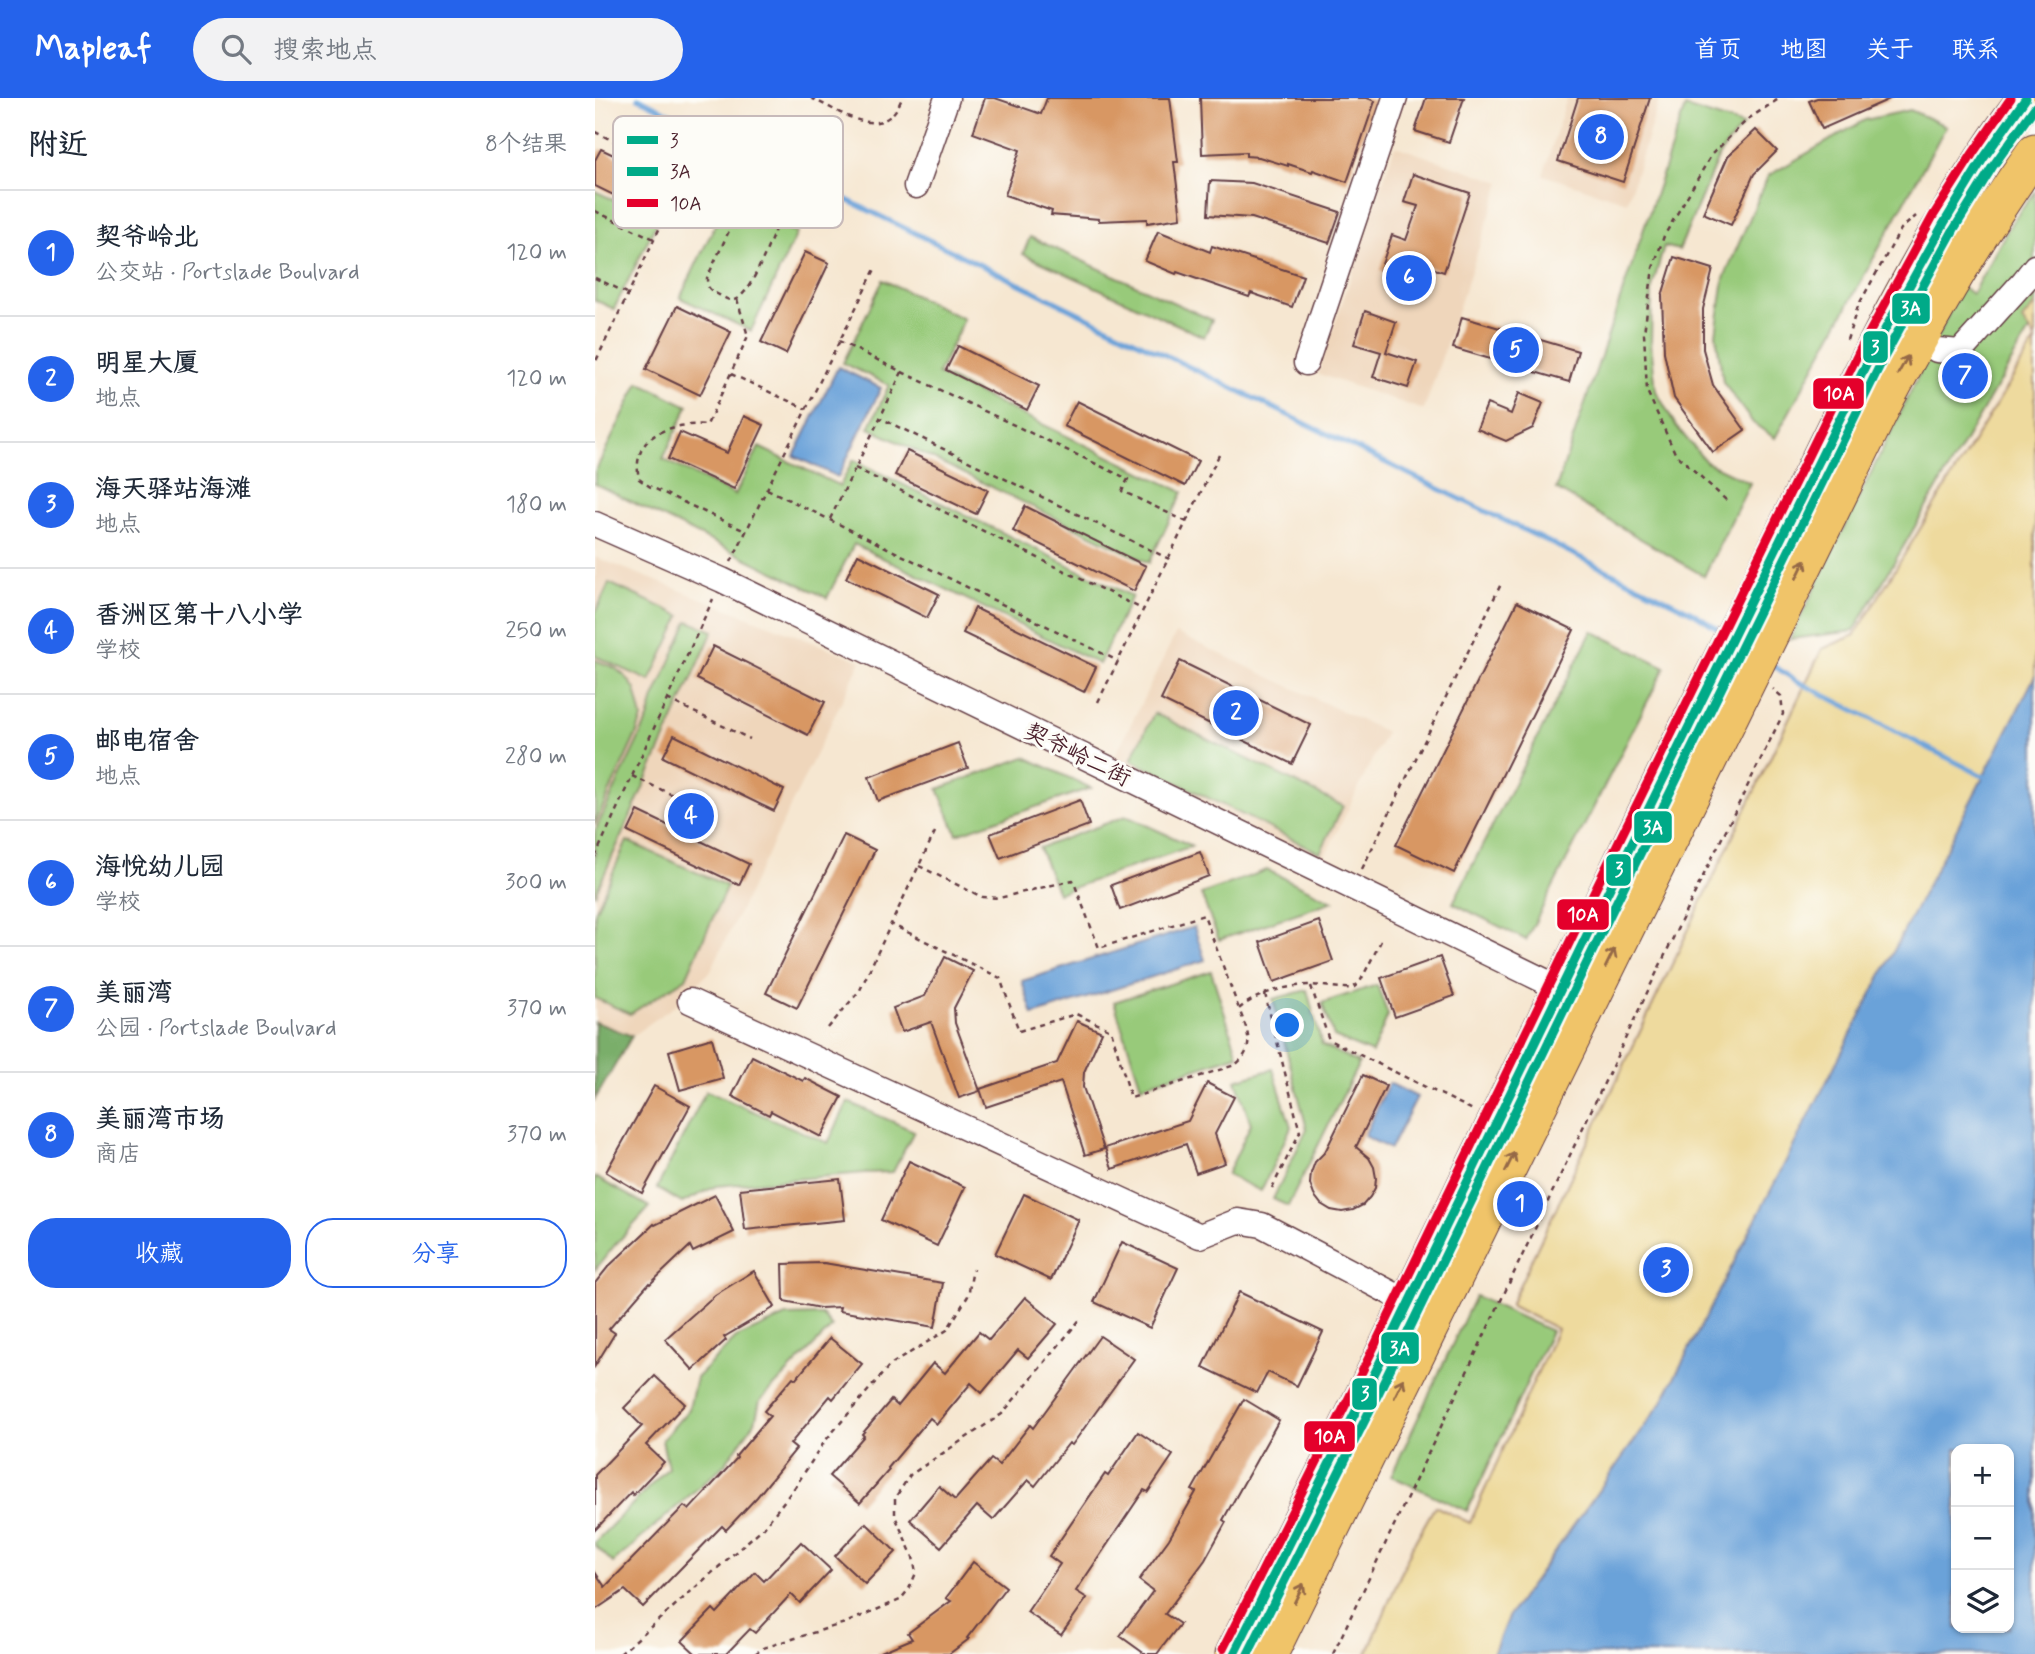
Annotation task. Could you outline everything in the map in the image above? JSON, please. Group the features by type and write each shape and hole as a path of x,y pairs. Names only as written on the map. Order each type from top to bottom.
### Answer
{"highway":[{"path":"1269,1654 1745,674 1757,623 1854,385 1897,303 1966,184 2027,98"},
{"path":"1757,623 1885,400 1927,321 1991,215 2035,152"},
{"path":"1234,1654 1559,988 1745,674"}],"street":[{"path":"916,186 947,98"},
{"path":"1306,363 1395,98"},
{"path":"1937,350 1960,352 2035,267"},
{"name":"契爷岭二街","path":"595,524 722,580 1559,988"},
{"path":"690,1001 1200,1236 1238,1221 1262,1225 1408,1302"}],"path":[{"path":"811,98 864,123 876,124 898,109 902,98"},
{"path":"1726,500 1675,453 1647,391 1644,333 1653,268 1664,236 1712,154 1748,119 1780,98"},
{"path":"595,132 613,141"},
{"path":"595,211 613,220"},
{"path":"631,228 654,239"},
{"path":"595,363 596,356 659,228"},
{"path":"730,228 707,278 709,290 730,300 737,299 748,288 775,228"},
{"path":"595,858 722,580 876,267"},
{"path":"595,278 628,294"},
{"path":"737,299 748,336 707,425 692,424 656,434 645,443 636,465 639,479 649,486 746,532"},
{"path":"839,341 1128,479 1122,491 1187,522"},
{"path":"830,519 902,372"},
{"path":"731,374 806,409"},
{"path":"880,418 1169,559"},
{"path":"1098,702 1220,453"},
{"path":"855,468 1144,610"},
{"path":"767,489 1118,661"},
{"path":"1353,888 1502,582"},
{"path":"1333,1654 1683,917 1783,714 1781,696 1745,674"},
{"path":"667,699 750,739"},
{"path":"632,776 713,814"},
{"path":"828,1028 860,990 935,832"},
{"path":"891,924 1000,978 1019,1031 1076,1014 1111,1030 1131,1098 1235,1065 1242,1060 1249,1043 1249,1033 1204,915 1099,948 1073,880 999,898 982,897 919,866"},
{"path":"1238,1009 1249,999 1265,994 1311,986 1353,988 1360,982 1381,941"},
{"path":"1311,986 1329,1040 1480,1113"},
{"path":"1265,994 1300,1132 1270,1192"},
{"path":"620,1654 764,1527 795,1487 825,1441 890,1366 947,1330 968,1296 973,1269"},
{"path":"755,1654 763,1648 845,1623 901,1600 916,1573 895,1516 895,1498 910,1475 1002,1415 1082,1317"}],"shaded area":[{"path":"1567,98 1660,98 1627,202 1543,175"},
{"path":"1395,146 1501,182 1424,410 1318,374"},
{"path":"595,557 861,661 711,970 674,1006 632,1036 595,1022"},
{"path":"1176,633 1386,732 1321,864 1113,760"}],"green space":[{"path":"1685,107 1743,125 1719,155 1679,250 1664,246 1652,288 1651,343 1656,391 1676,426 1706,462 1750,483 1704,576 1556,489"},
{"path":"1910,110 1946,126 1775,438 1753,423 1723,382 1716,334 1724,278 1768,176 1865,120"},
{"path":"595,191 613,199 613,228 654,228 614,309 595,300"},
{"path":"2035,192 2035,321 1854,631 1790,639 1962,286 1972,294 2012,222"},
{"path":"714,228 786,228 797,233 751,331 680,298"},
{"path":"1030,237 1212,320 1204,337 1023,254"},
{"path":"883,280 964,319 938,374 1183,492 1149,563 869,428 889,385 843,363"},
{"path":"639,382 688,406 663,459 735,495 759,447 840,486 853,460 1132,596 1099,664 854,544 827,598 595,484 595,472"},
{"path":"609,583 681,616 650,681 595,656 595,614"},
{"path":"688,621 713,631 595,895 595,831 648,719 654,698"},
{"path":"1592,631 1665,667 1526,940 1453,903"},
{"path":"595,660 615,668 626,677 635,689 642,718 595,824"},
{"path":"1154,713 1343,806 1320,853 1131,760"},
{"path":"1025,757 1091,788 957,834 938,789"},
{"path":"1126,816 1192,846 1058,893 1039,848"},
{"path":"627,841 727,886 686,978 630,1014 595,998 595,912"},
{"path":"1267,870 1333,901 1219,940 1201,894"},
{"path":"1211,971 1238,1055 1141,1086 1114,1002"},
{"path":"1377,985 1388,1015 1372,1053 1334,1037 1322,1003"},
{"path":"1307,990 1322,1045 1359,1063 1288,1206 1273,1199 1307,1129 1273,999"},
{"path":"595,1022 632,1036 595,1099"},
{"path":"1273,1069 1291,1127 1261,1191 1227,1175 1251,1124 1236,1080"},
{"path":"706,1091 828,1143 848,1102 914,1131 893,1172 716,1186 682,1203 657,1188"},
{"path":"595,1177 650,1207 595,1270"},
{"path":"1475,1296 1551,1331 1467,1511 1391,1476"},
{"path":"822,1315 832,1327 760,1401 755,1422 724,1465 613,1563 595,1542 668,1468 662,1440 689,1409 696,1378 736,1338 786,1316"}],"sand":[{"path":"2035,305 2035,339 2022,320"},
{"path":"2035,341 2035,676 1985,777 1662,1402 1508,1617 1493,1654 1367,1654 1412,1547 1435,1506 1470,1523 1557,1329 1510,1305 1822,649 1855,635"}],"water":[{"path":"838,367 881,388 838,477 794,456"},
{"path":"2035,676 2035,1654 1493,1654 1508,1617 1662,1402"},
{"path":"1194,927 1205,960 1033,1015 1022,981"},
{"path":"1389,1083 1417,1097 1390,1149 1364,1136"}],"building":[{"path":"985,98 995,98 1041,114 1047,98 1170,98 1178,162 1174,162 1181,218 1147,223 1147,219 1099,221 1051,215 1052,211 1005,195 1020,150 973,133"},
{"path":"1200,98 1367,98 1375,101 1347,182 1313,170 1312,172 1288,164 1246,156 1246,152 1202,154"},
{"path":"1426,98 1464,98 1449,142 1415,131"},
{"path":"1578,98 1650,98 1623,182 1558,161"},
{"path":"1817,98 1892,98 1822,129 1809,101"},
{"path":"1756,130 1777,151 1754,174 1731,225 1703,213 1728,156"},
{"path":"601,149 613,155 613,195 595,186 595,160"},
{"path":"1413,174 1470,193 1444,272 1416,263 1411,280 1380,270 1392,235 1406,240 1418,206 1404,202"},
{"path":"1210,181 1252,183 1340,212 1329,243 1252,218 1208,215"},
{"path":"1158,231 1210,252 1212,246 1303,276 1292,307 1251,293 1249,297 1177,272 1176,274 1145,261"},
{"path":"805,252 829,263 786,354 761,342"},
{"path":"1674,257 1713,269 1703,309 1703,349 1713,385 1745,430 1713,452 1674,398 1664,352 1662,296"},
{"path":"677,306 731,332 700,395 646,369"},
{"path":"1365,311 1396,322 1386,352 1417,362 1408,388 1373,377 1381,352 1354,344"},
{"path":"1462,317 1578,351 1569,382 1453,348"},
{"path":"958,346 1039,386 1027,410 946,370"},
{"path":"1519,393 1543,403 1533,428 1506,441 1477,429 1487,404 1511,414"},
{"path":"1077,401 1198,461 1185,486 1064,426"},
{"path":"744,416 764,425 734,489 668,459 680,432 727,453"},
{"path":"907,451 988,490 976,514 895,475"},
{"path":"1025,506 1146,566 1134,591 1013,531"},
{"path":"858,554 939,594 927,618 846,578"},
{"path":"1517,602 1574,630 1454,873 1396,845"},
{"path":"975,608 1096,667 1084,692 963,633"},
{"path":"713,646 825,702 808,735 697,679"},
{"path":"1180,661 1311,725 1292,764 1161,700"},
{"path":"674,735 784,790 774,811 663,757"},
{"path":"958,743 968,768 878,801 869,777"},
{"path":"1080,800 1089,825 1000,858 990,834"},
{"path":"638,811 749,864 739,885 628,832"},
{"path":"844,835 875,850 797,1008 766,993"},
{"path":"1200,852 1209,876 1120,910 1111,885"},
{"path":"1319,921 1333,961 1274,982 1260,942"},
{"path":"945,957 973,971 954,1008 955,1023 980,1091 959,1098 931,1022 902,1032 893,1008 925,996"},
{"path":"1440,957 1454,996 1395,1017 1381,978"},
{"path":"1077,1021 1102,1032 1084,1072 1083,1087 1104,1149 1085,1155 1061,1082 986,1107 980,1089 1057,1063"},
{"path":"712,1038 723,1078 680,1090 669,1051"},
{"path":"752,1056 842,1097 821,1137 771,1111 769,1115 732,1096"},
{"path":"1363,1075 1386,1086 1356,1147 1369,1158 1374,1167 1375,1188 1363,1205 1353,1210 1331,1210 1321,1204 1314,1195 1310,1184 1311,1173 1315,1162 1325,1152"},
{"path":"1207,1083 1234,1097 1215,1134 1225,1163 1196,1173 1186,1144 1112,1169 1105,1148 1188,1121"},
{"path":"654,1086 690,1106 642,1193 606,1172"},
{"path":"909,1161 965,1187 937,1246 881,1220"},
{"path":"840,1179 845,1220 745,1230 740,1189"},
{"path":"1024,1194 1079,1220 1051,1280 995,1254"},
{"path":"715,1195 734,1232 693,1252 690,1246 649,1283 609,1329 615,1333 595,1366 595,1283 608,1267 654,1224"},
{"path":"1122,1242 1178,1268 1150,1328 1094,1302"},
{"path":"824,1263 943,1283 935,1327 839,1311 840,1307 820,1308 784,1301 783,1264"},
{"path":"754,1271 775,1307 724,1337 726,1340 693,1370 665,1339 715,1295"},
{"path":"1239,1292 1323,1332 1297,1386 1268,1372 1257,1393 1203,1367"},
{"path":"1025,1297 1057,1324 1028,1358 1018,1350 982,1393 971,1383 937,1424 930,1418 860,1503 829,1476 891,1400 898,1406 933,1363 945,1373 979,1332 989,1340"},
{"path":"1100,1336 1134,1359 1072,1445 1069,1443 1035,1486 1028,1480 993,1520 977,1506 941,1547 910,1520 939,1486 955,1500 991,1459 999,1465 1030,1425 1033,1428"},
{"path":"830,1338 862,1364 833,1399 830,1396 790,1444 796,1449 757,1497 726,1530 722,1526 643,1607 625,1590 595,1610 595,1572 605,1587 684,1506 689,1510 737,1458 770,1416 764,1411 793,1377 796,1379"},
{"path":"655,1376 685,1404 646,1445 664,1462 595,1530 595,1475 642,1426 624,1408"},
{"path":"1244,1399 1279,1420 1223,1520 1226,1522 1205,1560 1165,1614 1180,1624 1157,1654 1145,1654 1120,1636 1153,1591 1139,1580 1169,1539 1196,1492 1192,1490"},
{"path":"1138,1432 1173,1455 1148,1492 1144,1490 1076,1591 1087,1598 1061,1635 1027,1612 1060,1564 1049,1556 1105,1474 1108,1476"},
{"path":"866,1523 896,1552 865,1584 835,1556"},
{"path":"801,1542 831,1570 800,1603 791,1594 755,1633 750,1629 726,1654 696,1654 682,1641 713,1609 717,1613 755,1572 764,1581"},
{"path":"973,1562 1006,1587 967,1638 969,1639 949,1654 876,1654 912,1639 908,1633 951,1601 946,1598"}],"waterway":[{"path":"638,98 675,116"},
{"path":"843,198 1694,613 1722,631"},
{"path":"1771,664 1795,680 1985,777"}],"transit line":[{"name":"10A","path":"1223,1649 1357,1382 1861,348 1933,216 2011,98"},
{"name":"3","path":"1234,1654 1368,1387 1872,353 1944,223 1983,159 2026,98"},
{"name":"3A","path":"1248,1654 1379,1392 1883,359 1954,229 1993,166 2035,107"}],"place":[{"name":"美丽湾市场","path":"1601,137"},
{"name":"海悦幼儿园","path":"1409,278"},
{"name":"邮电宿舍","path":"1516,350"},
{"name":"美丽湾","path":"1965,376"},
{"name":"明星大厦","path":"1236,713"},
{"name":"香洲区第十八小学","path":"691,816"},
{"name":"契爷岭北","path":"1520,1204"},
{"name":"海天驿站海滩","path":"1666,1270"}]}
